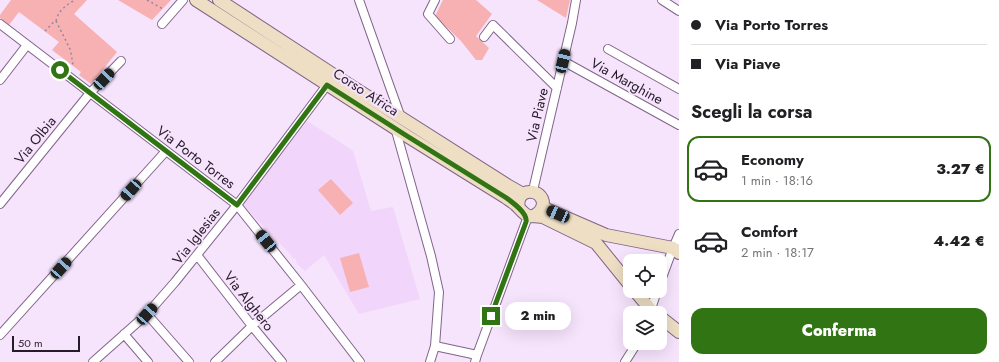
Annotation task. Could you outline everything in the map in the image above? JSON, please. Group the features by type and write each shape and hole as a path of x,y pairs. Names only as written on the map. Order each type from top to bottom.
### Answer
{"street":[{"path":"162,24 183,0"},
{"name":"Corso Africa","path":"196,0 331,80 402,117 507,185 531,192"},
{"name":"Corso Africa","path":"219,0 331,80 395,129 505,197 527,215 543,218 596,243 623,276"},
{"path":"360,0 402,117 395,129 431,256 439,292 435,346 430,362"},
{"path":"435,0 428,14 450,39"},
{"name":"Via Piave","path":"531,192 557,88 576,0"},
{"path":"662,0 679,11"},
{"name":"Via Porto Torres","path":"0,24 237,205 360,362"},
{"path":"484,37 493,25 557,88"},
{"path":"0,80 27,44"},
{"path":"608,49 679,89"},
{"name":"Via Olbia","path":"0,204 90,93 121,61"},
{"name":"Via Marghine","path":"563,61 679,125"},
{"name":"Via Iglesias","path":"93,362 147,314 175,282 237,205 331,80"},
{"path":"0,336 166,151"},
{"path":"527,215 518,202 521,196 531,192 540,196 546,209 606,235 676,250"},
{"path":"527,215 540,212 543,205"},
{"path":"435,346 476,358 527,215"},
{"path":"667,269 676,250 679,234"},
{"name":"Via Alghero","path":"197,255 282,362"},
{"path":"216,362 252,326 301,285"},
{"path":"641,298 648,306"},
{"path":"147,314 189,362"},
{"path":"667,323 679,332"},
{"path":"124,334 148,362"},
{"path":"625,362 633,350"}],"path":[{"path":"45,31 56,21 57,17 65,6 75,0"},
{"path":"147,0 170,14"},
{"path":"56,21 70,49 73,66"}],"shaded area":[{"path":"11,0 87,0 74,14 117,52 91,84 79,75 81,72 52,50 59,42 19,12 9,25 0,18 0,15"},
{"path":"118,0 171,0 152,20"},
{"path":"443,0 476,0 492,14 476,36 489,48 482,60 476,60 461,41 435,16"},
{"path":"537,0 570,0 566,18"},
{"path":"307,121 353,151 371,211 393,207 420,299 359,314 324,255 305,271 297,264 295,258 293,259 291,257 292,256 243,205"},
{"path":"331,179 353,203 340,215 318,190"},
{"path":"359,253 369,287 350,292 340,258"}],"route":[{"path":"60,70 237,205 327,85 505,197 525,214 527,219 491,316"}]}
